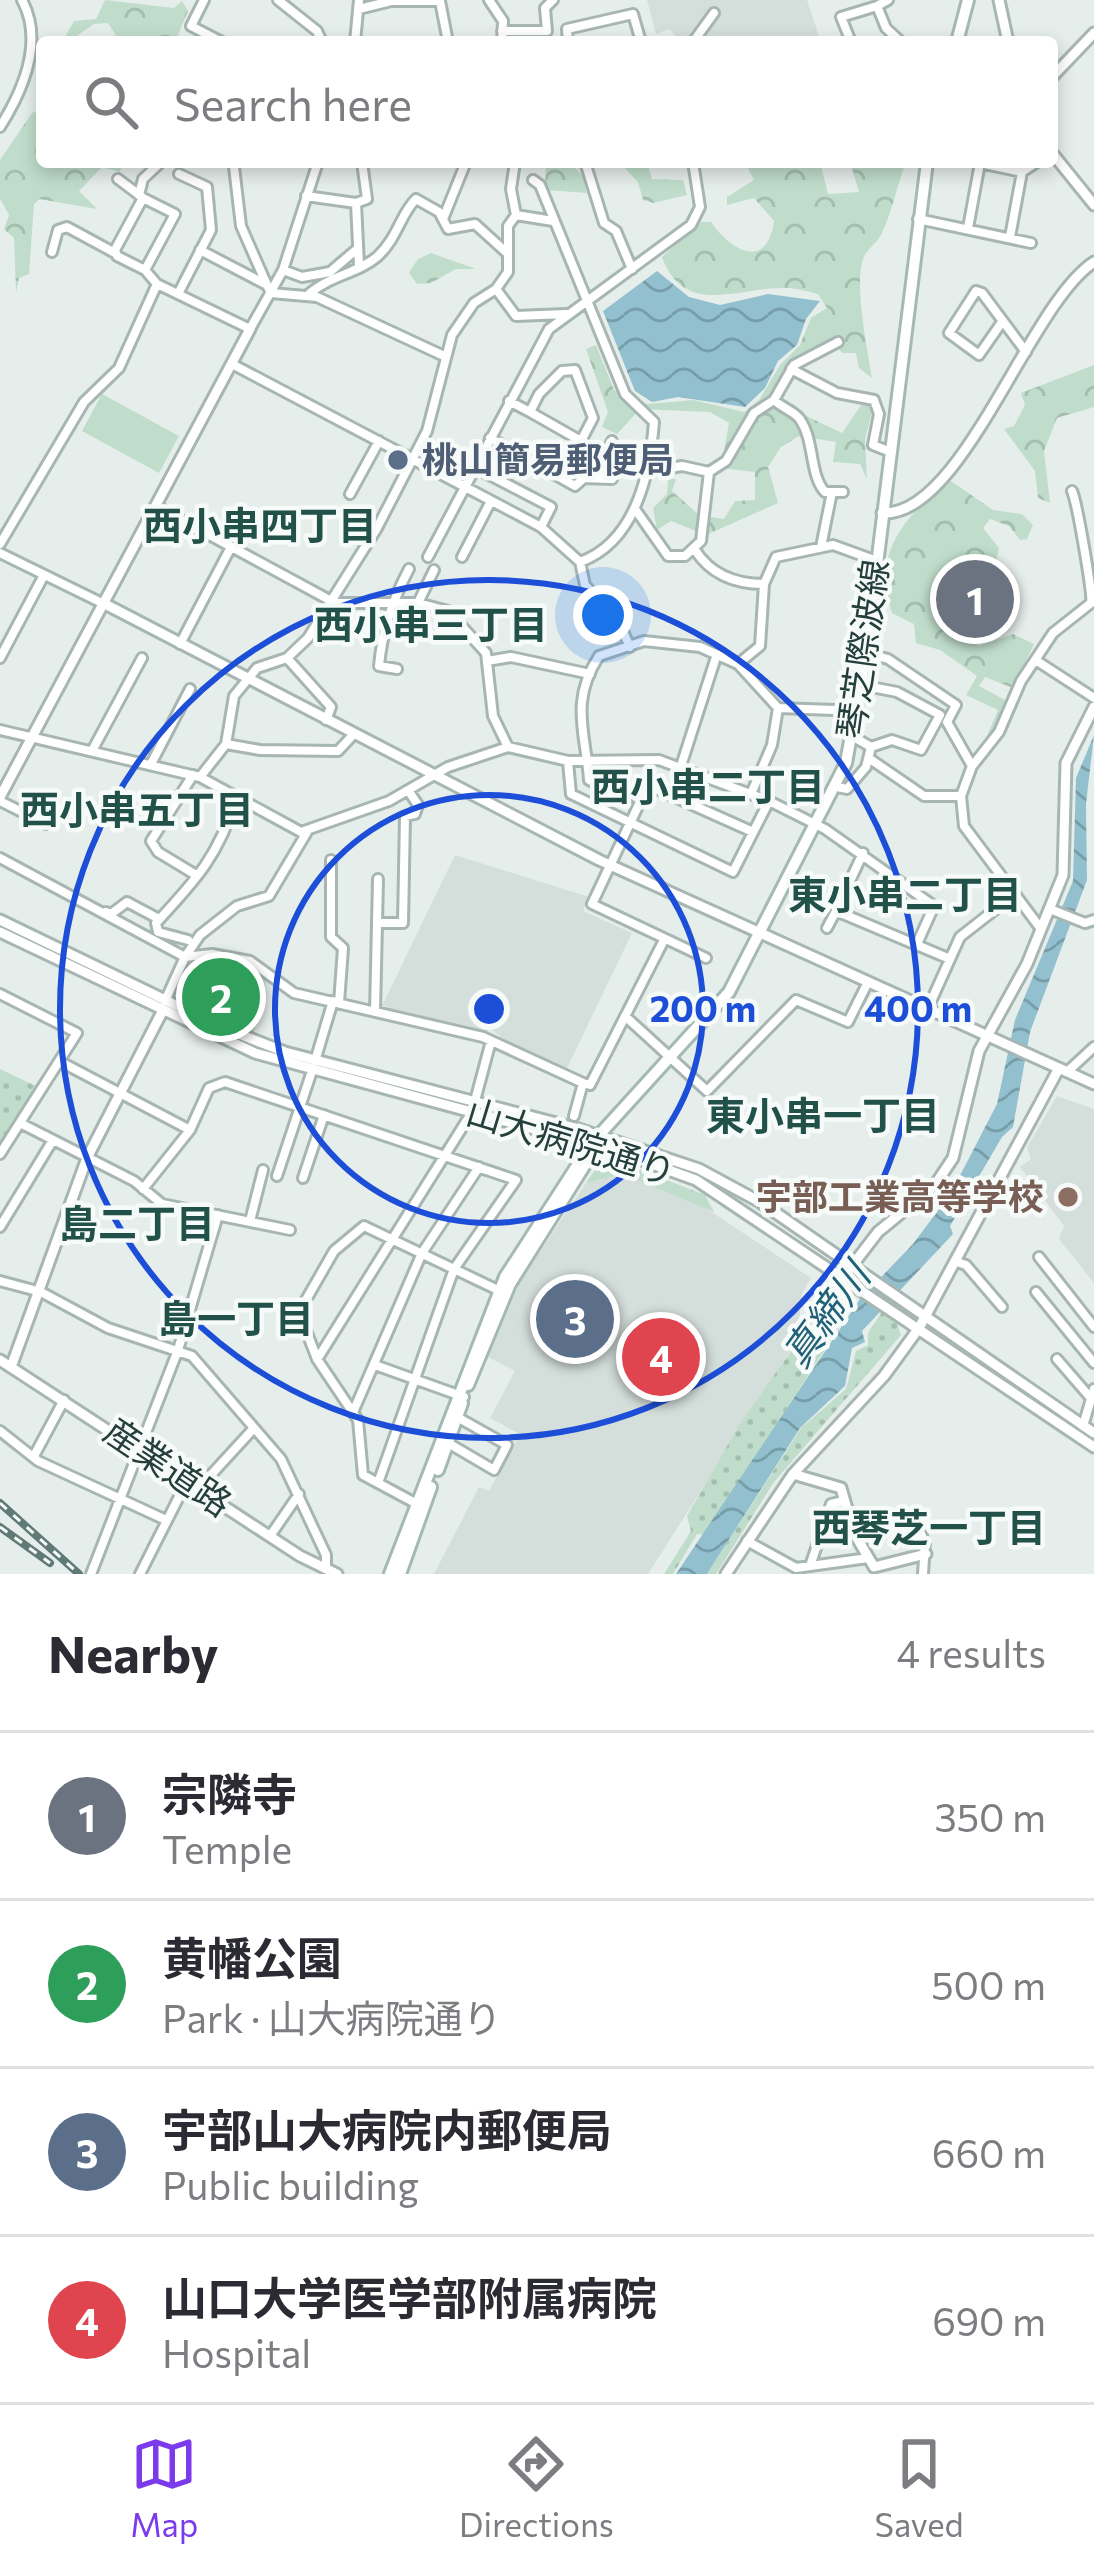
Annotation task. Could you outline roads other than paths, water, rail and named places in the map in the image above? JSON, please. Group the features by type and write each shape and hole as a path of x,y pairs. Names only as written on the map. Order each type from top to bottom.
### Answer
{"main road":[{"path":"958,36 968,0"},
{"name":"琴芝際波線","path":"400,1574 420,1506 502,1292 598,1142 729,992 837,787 852,736 866,652 926,168"},
{"name":"琴芝際波線","path":"390,1574 448,1443 454,1415"}],"street":[{"path":"0,127 32,44 32,20 22,0"},
{"path":"278,0 319,36"},
{"path":"489,0 502,21 502,36 547,31 545,8 553,0"},
{"path":"849,36 841,17 888,0"},
{"path":"999,0 1007,36"},
{"path":"356,36 359,5 439,1 447,36"},
{"path":"199,3 190,26 210,36"},
{"path":"877,6 895,36"},
{"path":"568,36 567,29 633,14 639,36"},
{"path":"698,36 714,14"},
{"path":"1058,71 1094,33"},
{"path":"1058,160 1094,205"},
{"path":"115,253 141,196 143,179 154,168"},
{"path":"234,168 241,226 269,289"},
{"path":"46,824 0,799 283,270 316,168"},
{"path":"306,196 356,203 368,199 363,168"},
{"path":"443,220 464,168"},
{"path":"196,875 158,852 151,841 226,744 230,706 247,679 257,668 287,658 335,603 414,459 428,431 444,356 474,303 496,289 508,272 508,226 516,215 514,168"},
{"path":"587,168 604,223 616,232 632,269"},
{"path":"428,557 549,329 691,225 700,207 694,168"},
{"path":"968,228 979,168"},
{"path":"1001,168 1022,172 1028,168"},
{"path":"1010,237 1022,172"},
{"path":"178,292 212,224 207,188 179,174"},
{"path":"118,179 175,214 145,270"},
{"path":"533,180 540,185 625,394 654,422 635,509 597,554 580,562"},
{"path":"309,295 381,253 404,225 413,200 451,230 475,224 507,253"},
{"path":"356,203 359,265"},
{"path":"516,215 553,221"},
{"path":"918,219 1031,242"},
{"path":"52,252 58,230 67,227 145,270 157,284 250,329"},
{"path":"283,270 302,277 330,272 357,249"},
{"path":"200,250 269,289 309,295 444,356"},
{"path":"882,513 914,507 992,414 1064,286 1094,262"},
{"path":"0,544 84,402 119,368 157,284"},
{"path":"496,289 516,316 567,314"},
{"path":"1002,322 979,355 949,333 976,291 1002,322 1026,352"},
{"path":"646,472 682,466 709,472 726,460 757,409 774,400 791,369 802,358 838,342"},
{"path":"232,364 541,527 580,562 585,585 620,625 630,647"},
{"path":"791,369 837,392 874,400 879,414 873,446 891,452"},
{"path":"509,401 581,441 593,418 575,370 562,371 539,394 530,412"},
{"path":"774,400 797,415 814,453 818,484 843,492"},
{"path":"490,438 575,485 584,478 607,479 602,460 612,441"},
{"path":"350,494 379,441"},
{"path":"475,467 551,507 541,527"},
{"path":"635,509 668,556 694,550 701,541 709,472"},
{"path":"1042,930 968,836 962,796 972,766 999,732 1021,682 1053,633 1084,611 1094,594 1083,562 1082,518 1072,491"},
{"path":"821,547 832,492"},
{"path":"461,557 491,502"},
{"path":"154,505 335,603 418,603 448,610 481,643 488,661 493,716 508,747"},
{"path":"180,644 231,547"},
{"path":"738,664 760,646 764,584 776,557 811,554 821,547 847,548 877,561"},
{"path":"694,550 708,567 737,583 764,584"},
{"path":"0,554 106,604 610,865 1094,1084"},
{"path":"397,669 379,666 392,604 409,569"},
{"path":"418,603 434,570"},
{"path":"0,658 43,577"},
{"path":"626,799 590,780 578,736 590,674 599,656 644,641 717,654 738,664 778,708 834,710 855,721"},
{"path":"866,652 888,659 956,705 947,722 972,766"},
{"path":"681,766 717,654"},
{"path":"488,661 504,656 590,674"},
{"path":"93,749 142,658"},
{"path":"287,658 332,707 326,720"},
{"path":"848,1271 878,1232 944,1174 985,1036 1052,910 1063,874 1066,763 1094,703 1037,661"},
{"path":"837,787 847,789 870,753 892,740 921,751 940,716 903,694 861,685"},
{"path":"151,764 190,689"},
{"path":"751,794 772,745 778,708"},
{"path":"0,730 197,776 290,829 308,832 508,747 568,761 659,760 769,800 863,853 934,906 917,944"},
{"path":"226,744 329,751 344,747 353,735"},
{"path":"852,736 924,796 962,796"},
{"path":"568,761 571,794 733,872 769,800"},
{"path":"706,958 593,908 648,785 753,832"},
{"path":"377,922 403,923 405,815 415,814 418,805 408,790"},
{"path":"188,940 158,932 158,920 189,893 196,875 222,844 236,798"},
{"path":"11,1367 87,1158 185,957 200,935 237,906 268,896 308,832"},
{"path":"827,928 863,853"},
{"path":"0,858 185,957 212,954 250,961 287,990 491,1041 590,1085 664,940"},
{"path":"277,1176 336,1002 343,948 331,937 331,860"},
{"path":"375,1012 378,879"},
{"path":"928,1008 960,938 1016,894"},
{"path":"89,908 111,914 127,902 158,920"},
{"path":"1052,910 1094,920"},
{"path":"836,911 950,959"},
{"name":"山大病院通り","path":"0,920 164,1006"},
{"name":"山大病院通り","path":"0,932 164,1006 314,1066 474,1106 713,1176 1094,1447"},
{"path":"626,1016 707,1091 796,1000 848,1022 868,982"},
{"path":"0,994 77,1033 0,1154"},
{"path":"317,1359 474,1106 491,1041"},
{"path":"726,1574 793,1474 884,1376 922,1323 987,1197 1062,1071 1094,1047"},
{"path":"59,1060 190,1130"},
{"path":"143,1189 190,1130 209,1088 225,1082 516,1180 454,1269 378,1483"},
{"path":"574,1116 583,1083"},
{"path":"303,1178 323,1115"},
{"path":"20,1123 143,1189 162,1204 290,1230"},
{"path":"0,1227 53,1140"},
{"path":"353,1411 422,1253 479,1167"},
{"path":"250,1221 263,1170"},
{"path":"92,1574 178,1350 218,1215"},
{"path":"420,1506 363,1475 353,1411 317,1359 299,1312 334,1251 364,1226 502,1292"},
{"path":"1039,1257 1094,1328"},
{"path":"957,1262 966,1265 1002,1307"},
{"path":"0,1281 41,1292 108,1328 197,1360 300,1493 331,1572"},
{"path":"1036,1292 1094,1363"},
{"name":"山大病院通り","path":"922,1323 1094,1433"},
{"path":"1057,1359 1092,1392 1083,1426"},
{"name":"産業道路","path":"0,1360 331,1572"},
{"path":"375,1365 461,1396"},
{"path":"34,1456 64,1400"},
{"path":"448,1443 494,1470 507,1445 454,1415"},
{"path":"199,1488 254,1428"},
{"path":"0,1431 34,1456 166,1520"},
{"path":"793,1474 836,1484 870,1565"},
{"path":"140,1574 188,1480"},
{"path":"270,1536 300,1493"},
{"path":"810,1566 830,1504 843,1501"},
{"path":"854,1533 913,1515 926,1554 923,1574"},
{"path":"747,1541 789,1565 878,1568 926,1554"},
{"path":"828,1563 831,1574"}],"water":[{"path":"657,271 689,297 720,305 768,294 820,301 806,319 797,345 778,361 765,388 745,407 678,397 652,402 635,391 603,311"},
{"path":"1094,735 1086,804 1087,880 1030,1032 1013,1127 1002,1137 950,1226 953,1234 862,1331 865,1342 852,1348 845,1386 800,1428 707,1574 676,1574 860,1299 913,1244 951,1193 997,1104 1015,1020 1073,881 1076,778"}],"railway":[{"path":"0,1503 79,1574"},
{"path":"0,1527 50,1563"}],"place":[{"name":"桃山簡易郵便局","path":"398,460"},
{"name":"宗隣寺","path":"975,599"},
{"name":"黄幡公園","path":"221,997"},
{"name":"宇部工業高等学校","path":"1068,1197"},
{"name":"宇部山大病院内郵便局","path":"575,1319"},
{"name":"山口大学医学部附属病院","path":"661,1357"}],"district":[{"name":"西小串四丁目","path":"260,526"},
{"name":"西小串三丁目","path":"431,625"},
{"name":"西小串二丁目","path":"708,787"},
{"name":"西小串五丁目","path":"137,810"},
{"name":"東小串二丁目","path":"905,895"},
{"name":"東小串一丁目","path":"823,1116"},
{"name":"島二丁目","path":"137,1224"},
{"name":"島一丁目","path":"236,1319"},
{"name":"西琴芝一丁目","path":"929,1528"}],"water label":[{"name":"真締川","path":"826,1315"}]}
